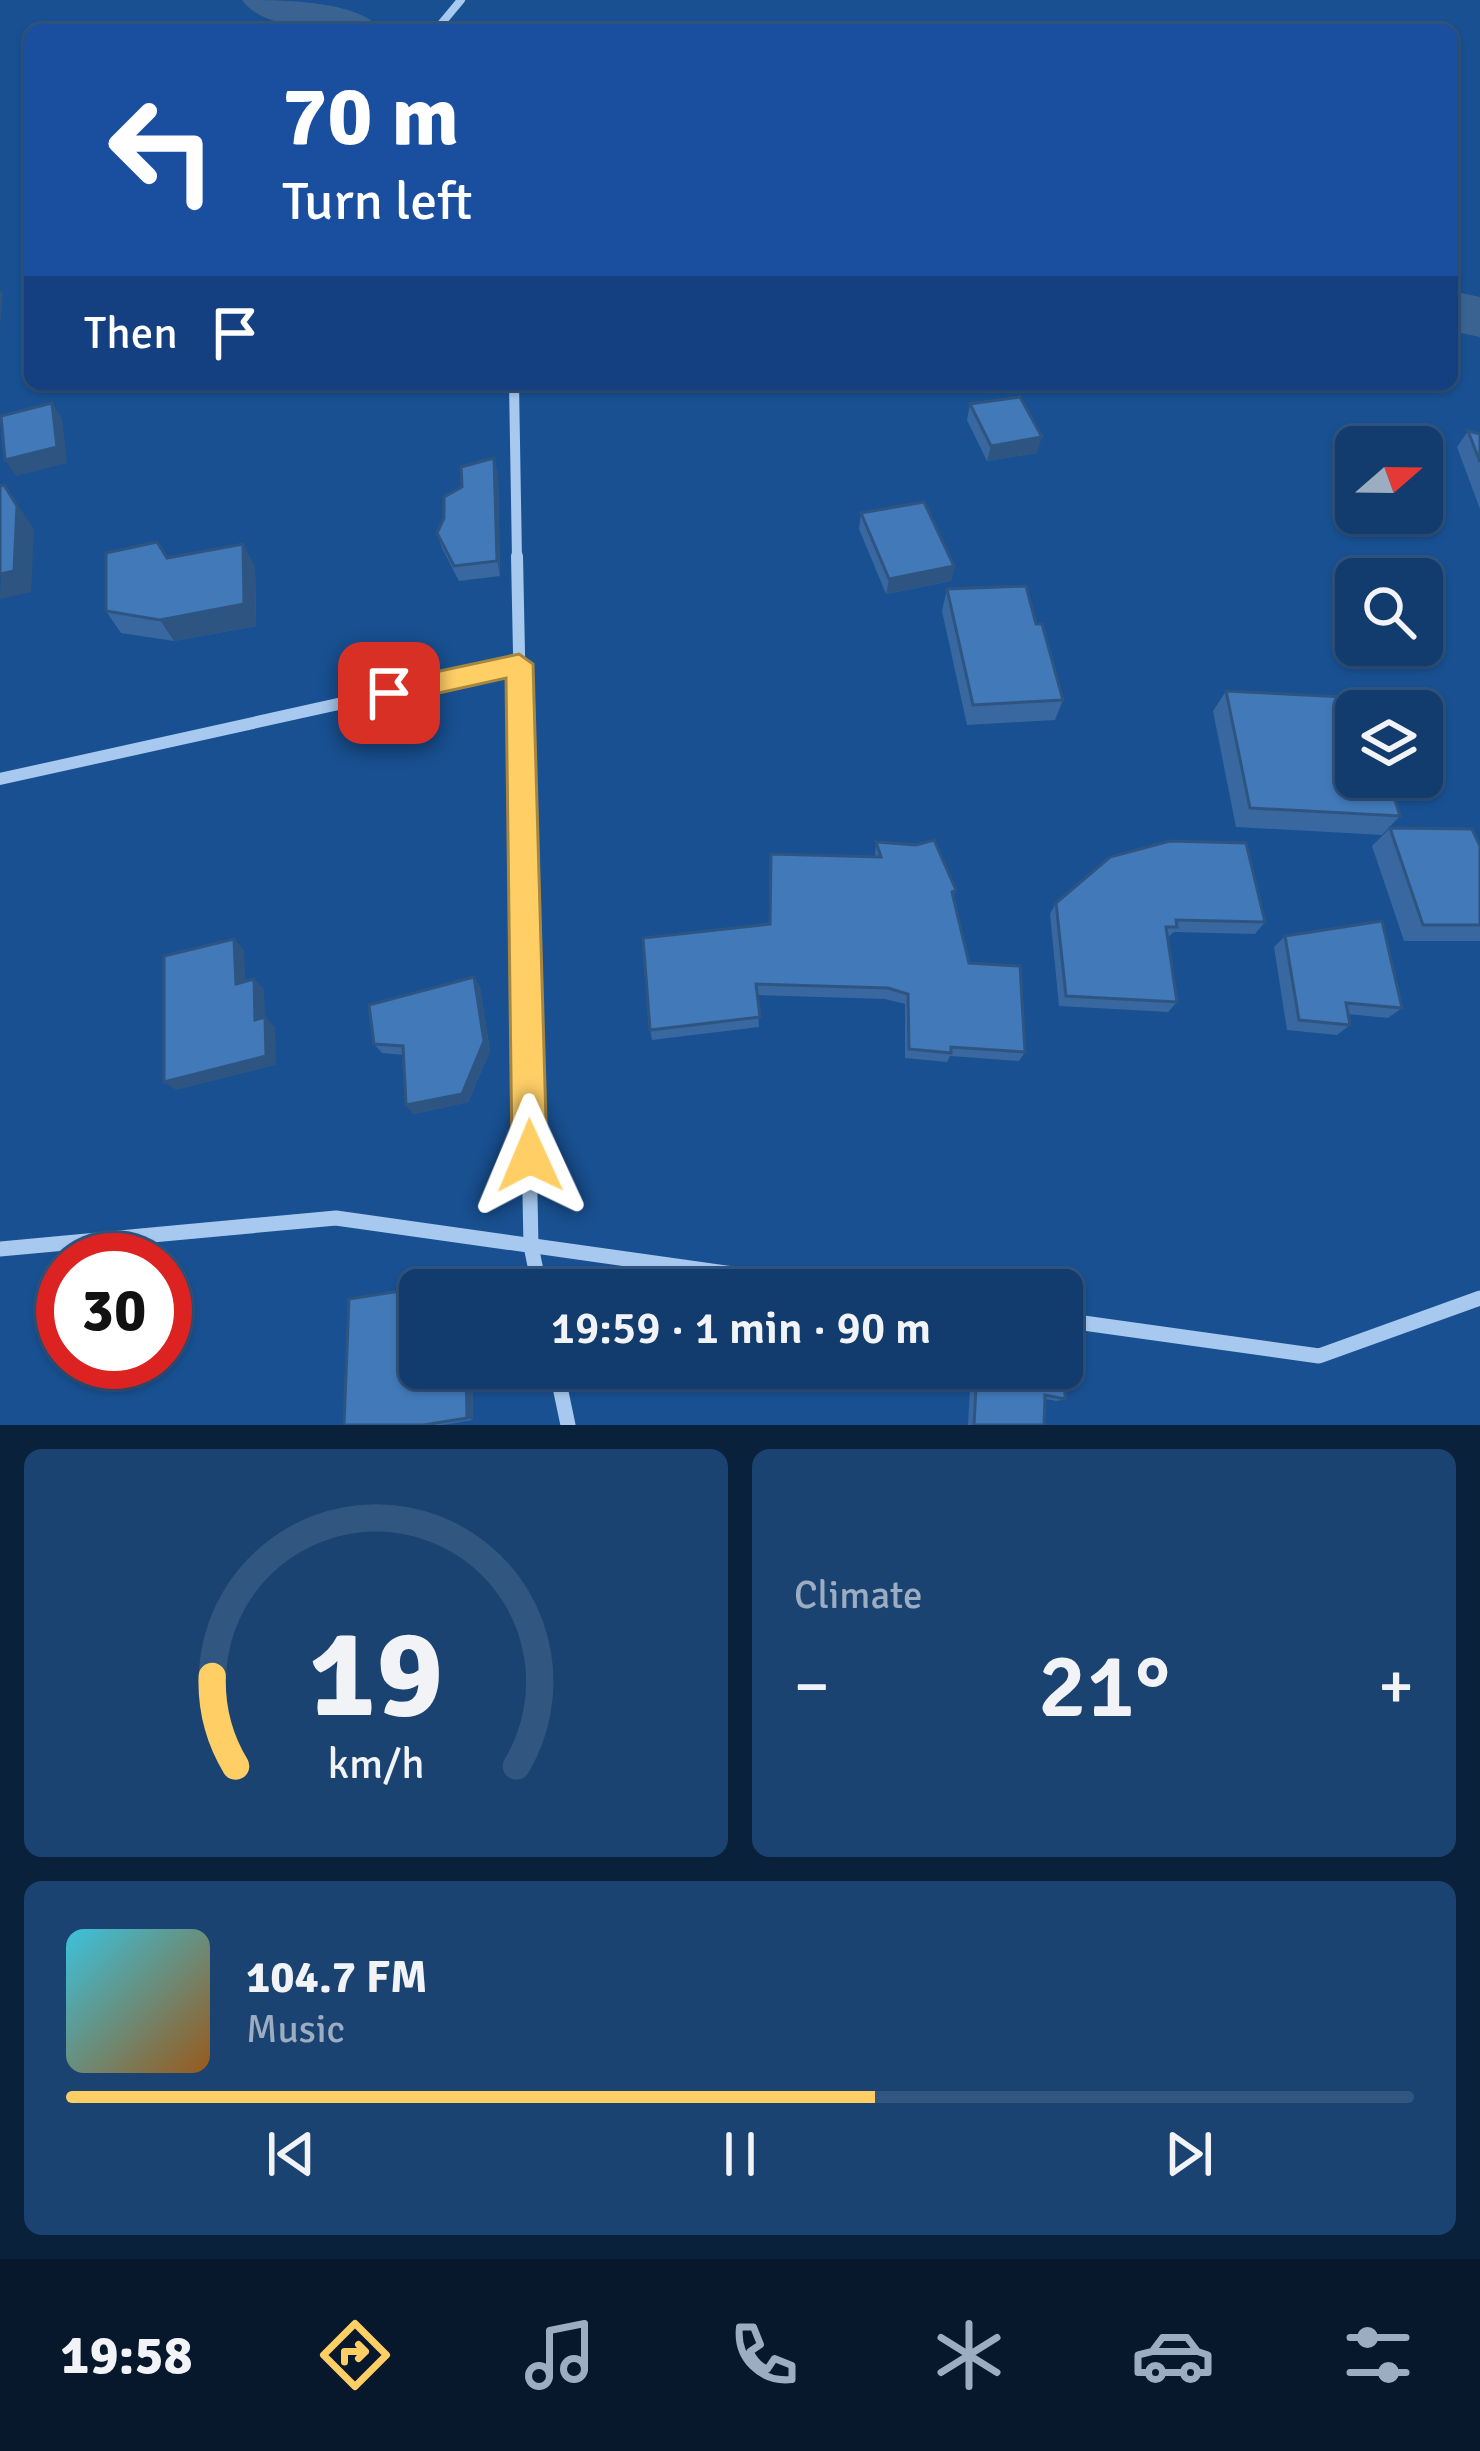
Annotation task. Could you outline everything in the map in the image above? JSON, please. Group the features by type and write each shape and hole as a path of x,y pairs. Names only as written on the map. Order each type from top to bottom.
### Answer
{"street":[{"path":"441,24 461,0"},
{"path":"514,390 531,1246 536,1269"},
{"path":"0,778 519,664"},
{"path":"0,1249 336,1218 696,1269"},
{"path":"1083,1323 1319,1356 1480,1298"},
{"path":"560,1389 568,1425"}],"building":[{"path":"1020,397 1042,437 991,446 970,404"},
{"path":"52,403 57,447 5,460 1,416"},
{"path":"1468,431 1480,434 1480,462"},
{"path":"494,458 497,561 454,566 437,533 444,518 444,497 462,487 461,467"},
{"path":"4,485 17,506 14,571 0,574 0,486"},
{"path":"924,502 954,566 889,579 861,513"},
{"path":"157,542 167,558 243,544 244,604 160,620 106,611 106,553"},
{"path":"1026,586 1063,700 973,705 947,589"},
{"path":"1226,691 1335,696 1335,798 1394,798 1400,816 1250,808"},
{"path":"1390,828 1472,829 1480,846 1480,925 1423,925"},
{"path":"934,840 956,890 952,892 969,963 1020,966 1025,1052 909,1049 908,994 888,988 756,984 760,1017 650,1030 643,938 770,924 771,854 881,857 876,842 916,845"},
{"path":"1170,841 1246,843 1265,922 1176,920 1177,927 1166,927 1177,1002 1066,996 1056,903 1110,857"},
{"path":"1382,921 1402,1008 1346,1003 1350,1025 1299,1020 1285,936"},
{"path":"234,939 236,984 254,979 255,1020 265,1017 266,1056 164,1082 164,956"},
{"path":"474,977 484,1041 462,1094 406,1105 403,1046 374,1044 369,1005"},
{"path":"399,1291 399,1389 466,1389 467,1418 424,1425 344,1425 349,1299"},
{"path":"976,1389 1065,1389 1065,1399 1045,1395 1044,1425 974,1425"}],"waterway":[{"path":"266,0 340,24"},
{"path":"1458,312 1480,317"}],"route":[{"path":"389,693 519,664 530,1156"}]}
